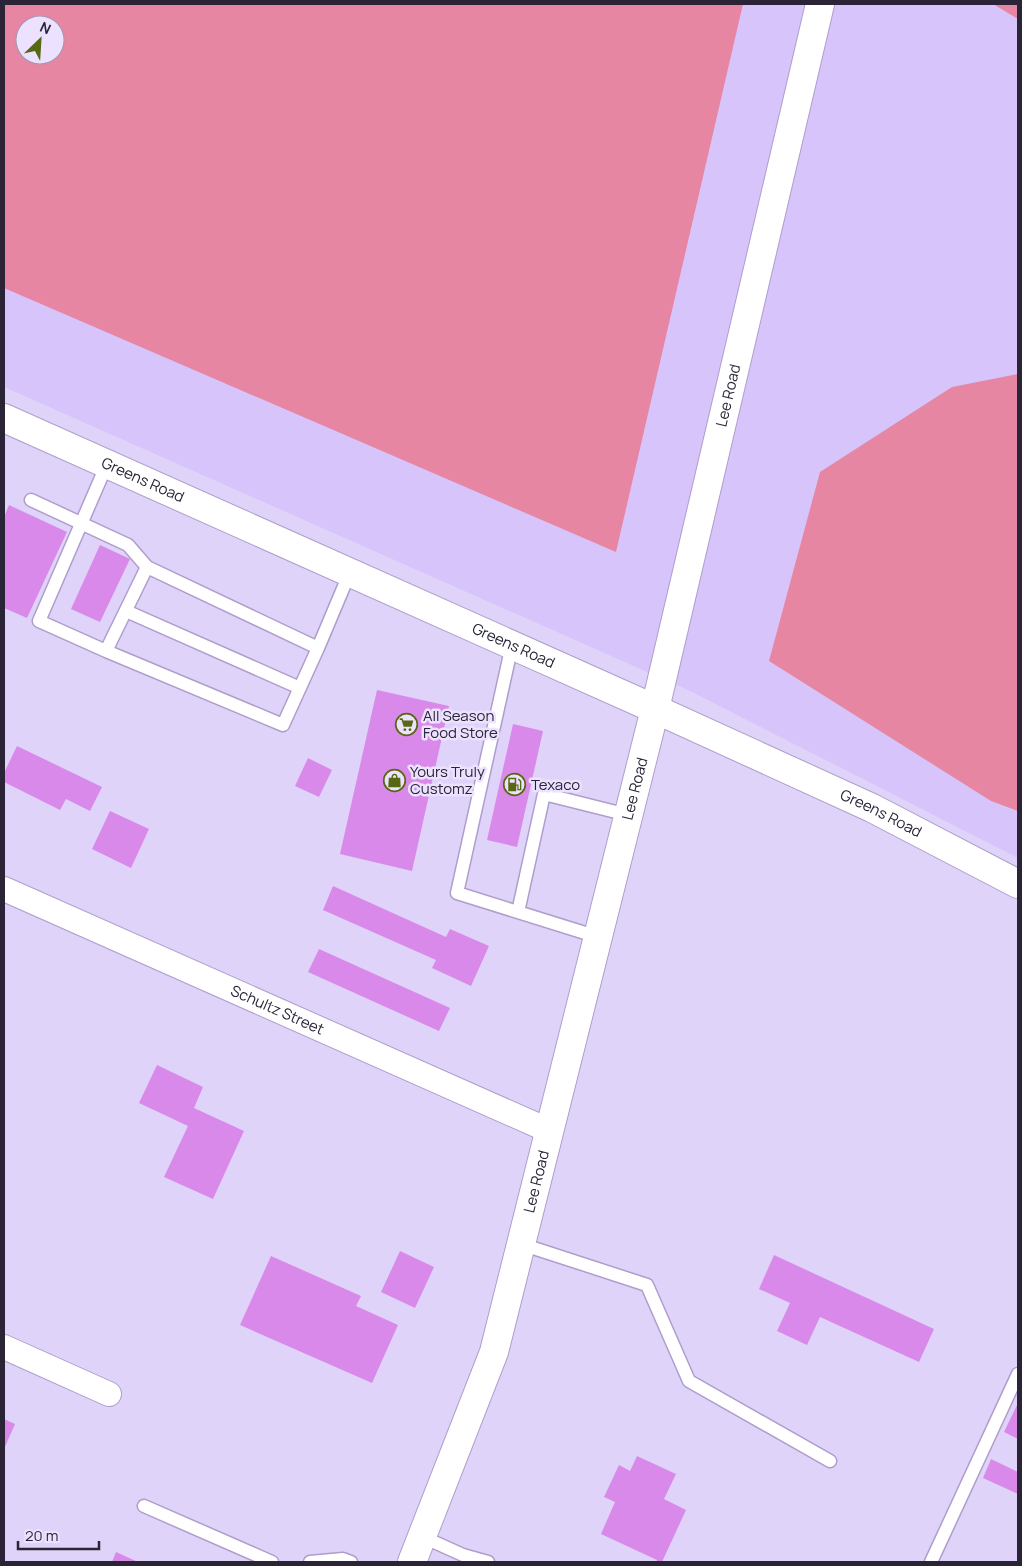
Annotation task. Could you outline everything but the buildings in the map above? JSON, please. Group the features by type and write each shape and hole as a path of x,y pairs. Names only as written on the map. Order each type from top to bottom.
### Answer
{"main road":[{"name":"Lee Road","path":"412,1562 494,1352 655,709 820,4"},
{"name":"Greens Road","path":"4,418 872,808 1018,884"}],"street":[{"name":"Schultz Street","path":"4,889 550,1131"},
{"path":"4,1347 108,1394"}],"lane":[{"path":"107,464 39,621 106,651 283,725 350,572"},
{"path":"31,500 128,545 147,567 318,648"},
{"path":"106,651 147,567"},
{"path":"126,611 300,688"},
{"path":"512,645 457,893 598,937"},
{"path":"518,912 544,794 628,815"},
{"path":"521,1244 647,1285 689,1381 830,1460"},
{"path":"931,1562 1018,1374"},
{"path":"144,1506 272,1562"},
{"path":"423,1537 463,1555 488,1562"},
{"path":"310,1562 346,1561"}],"shaded area":[{"path":"4,4 1018,4 1018,858 690,691 4,387"},
{"path":"4,4 743,4 616,552 4,288"},
{"path":"993,4 1018,4 1018,19"},
{"path":"1018,374 1018,811 991,801 769,661 820,472 952,387"}],"place":[{"name":"All Season Food Store","path":"407,725"},
{"name":"Yours Truly Customz","path":"394,781"},
{"name":"Texaco","path":"515,785"}]}
